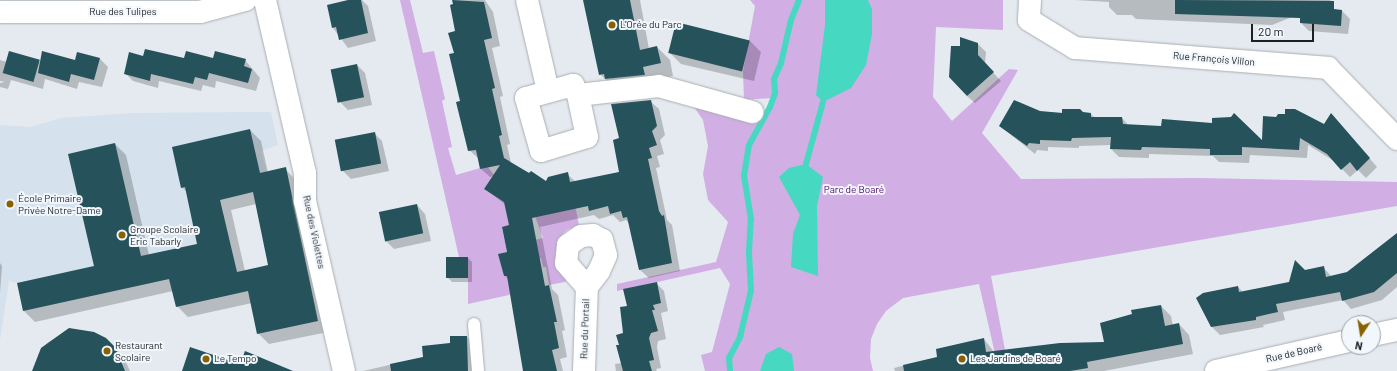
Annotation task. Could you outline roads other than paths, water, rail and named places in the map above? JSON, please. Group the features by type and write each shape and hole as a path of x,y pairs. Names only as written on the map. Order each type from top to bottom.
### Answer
{"street":[{"name":"Rue des Tulipes","path":"0,12 77,6 200,12 245,0"},
{"name":"Rue des Violettes","path":"265,0 305,173 305,202 344,371"},
{"path":"528,0 548,91"},
{"name":"Rue François Villon","path":"1030,0 1029,20 1075,48 1328,68 1397,140"},
{"path":"572,85 578,95 587,137 541,151 526,98 548,91 572,85"},
{"path":"578,95 659,86 752,112"},
{"name":"Rue du Portail","path":"584,371 586,287"},
{"path":"1381,333 1397,330"},
{"name":"Rue de Boaré","path":"1216,371 1341,342"}],"lane":[{"path":"474,324 478,371"}],"waterway":[{"path":"730,371 729,358 740,337 751,291 749,252 751,219 744,176 749,145 770,107 775,93 774,79 781,63 791,20 799,0"},
{"path":"806,164 823,102"}],"place":[{"name":"L'Orée du Parc","path":"612,25"},
{"name":"École Primaire Privée Notre-Dame","path":"10,204"},
{"name":"Groupe Scolaire Eric Tabarly","path":"122,235"},
{"name":"Restaurant Scolaire","path":"107,351"},
{"name":"Le Tempo","path":"206,359"},
{"name":"Les Jardins de Boaré","path":"962,359"}],"park label":[{"name":"Parc de Boaré","path":"854,190"}]}
